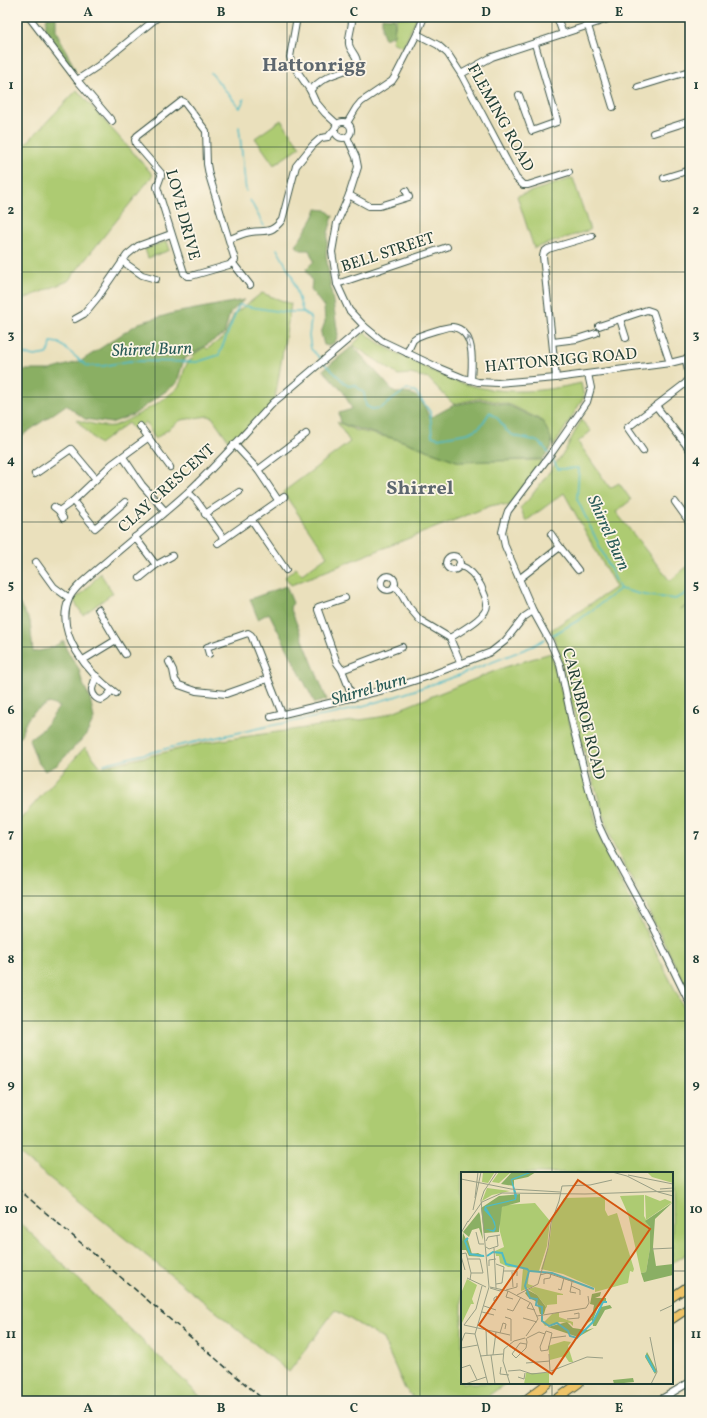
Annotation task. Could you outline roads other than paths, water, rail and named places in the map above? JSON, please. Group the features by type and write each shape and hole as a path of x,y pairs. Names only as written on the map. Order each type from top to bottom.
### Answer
{"highway":[{"path":"673,1296 690,1285"},
{"path":"673,1318 690,1307"},
{"path":"524,1401 547,1384"},
{"path":"554,1401 578,1384"}],"street":[{"path":"17,21 20,17 28,17 77,80 112,121"},
{"path":"77,80 98,66 158,17"},
{"path":"229,239 250,232 270,231 277,226 282,220 296,166 313,144 321,138 328,137 336,127 341,122 347,123 351,129 351,132 348,137 340,138 335,134 336,127 315,101 310,90 291,62 290,57 297,17"},
{"path":"310,90 325,78 344,72 354,66 357,62 357,58 350,45 352,17"},
{"path":"347,123 361,102 392,81 396,76 424,17"},
{"path":"557,17 563,34"},
{"path":"461,74 492,57 614,17"},
{"path":"588,26 613,107"},
{"name":"FLEMING ROAD","path":"417,34 443,48 448,54 461,74 516,178 523,185 528,185 569,172"},
{"path":"519,95 532,131 557,122 558,120 535,44"},
{"path":"638,87 690,71"},
{"name":"LOVE DRIVE","path":"182,101 206,131 207,164 209,174 229,239 235,260 230,265 191,276 187,276 184,273 157,187 161,173 136,144 135,140 137,136 182,101"},
{"path":"653,133 690,121"},
{"name":"HATTONRIGG ROAD","path":"348,137 356,157 358,167 349,195 337,223 332,252 337,284 349,310 364,326 382,341 471,380 498,383 588,374 670,363 688,359"},
{"path":"664,178 690,170"},
{"path":"349,195 369,206 380,206 409,197 406,191"},
{"path":"75,319 84,314 98,297 127,255 138,246 171,234"},
{"path":"556,378 544,252 548,249 592,236"},
{"name":"BELL STREET","path":"337,284 447,247"},
{"path":"122,261 142,275 156,279"},
{"path":"232,262 250,285"},
{"path":"599,326 647,310 653,312 670,363"},
{"path":"620,319 626,338"},
{"name":"CLAY CRESCENT","path":"96,676 92,689 93,694 97,699 102,700 114,692 96,676 73,647 68,633 65,615 69,598 85,579 188,492 274,402 364,326"},
{"path":"407,353 413,340 417,337 452,327 461,330 467,335 472,358 471,380"},
{"path":"553,342 577,339 596,333"},
{"path":"643,451 627,428 686,383 690,373 688,359"},
{"name":"CARNBROE ROAD","path":"588,374 591,388 587,402 553,451 515,501 505,520 502,532 503,539 518,579 560,665 573,727 597,822 651,924 690,1004"},
{"path":"656,406 688,443 690,450"},
{"path":"140,426 170,467"},
{"path":"258,470 306,434"},
{"path":"63,518 56,509 73,501 112,464 149,437"},
{"path":"218,543 281,498 234,444"},
{"path":"35,474 71,449 96,479"},
{"path":"123,457 142,485 165,512"},
{"path":"188,492 196,500 224,539"},
{"path":"206,514 239,492"},
{"path":"73,501 95,528 125,502"},
{"path":"675,502 690,523"},
{"path":"251,519 286,570"},
{"path":"551,534 578,570"},
{"path":"135,537 156,566"},
{"path":"518,579 560,547"},
{"path":"140,578 172,556"},
{"path":"36,562 54,587 69,598"},
{"path":"450,638 478,619 484,613 487,604 476,577 469,569 460,565"},
{"path":"394,586 399,590 408,606 420,620 450,638 461,664"},
{"path":"345,598 318,607 337,663 342,670 352,698"},
{"path":"98,609 125,654"},
{"path":"271,717 352,698 426,677 461,664 496,649 505,641 524,617 533,611"},
{"path":"209,654 207,647 248,633 252,637 282,714"},
{"path":"83,660 116,640"},
{"path":"342,670 402,647"},
{"path":"170,662 175,680 179,685 196,691 226,694 268,679"},
{"path":"658,1401 690,1382"}],"waterway":[{"path":"211,73 240,108 244,99"},
{"path":"239,127 246,191"},
{"path":"250,200 264,226"},
{"path":"277,249 292,276 303,312"},
{"name":"Shirrel Burn","path":"17,353 35,356 46,354 50,349 51,342 59,343 87,366 103,366 129,361 197,362 219,355 239,305 282,312 303,312 309,316 311,320 309,336 311,349 321,359"},
{"name":"Shirrel Burn","path":"323,362 348,386 355,385 364,393 366,406 372,409 381,408 407,389 416,392 430,412 432,436 438,438 468,433 480,427 490,412 512,435 534,440 544,447 549,454"},
{"name":"Shirrel Burn","path":"551,457 558,469 579,468 577,499 620,589 644,595 675,599 690,592"},
{"name":"Shirrel burn","path":"549,637 579,620 620,589"},
{"name":"Shirrel burn","path":"104,764 177,746 338,713 394,697 457,676 533,646 545,639"}],"railway":[{"path":"17,1188 265,1401"}],"district":[{"name":"Hattonrigg","path":"314,66"},
{"name":"Shirrel","path":"420,489"}]}
